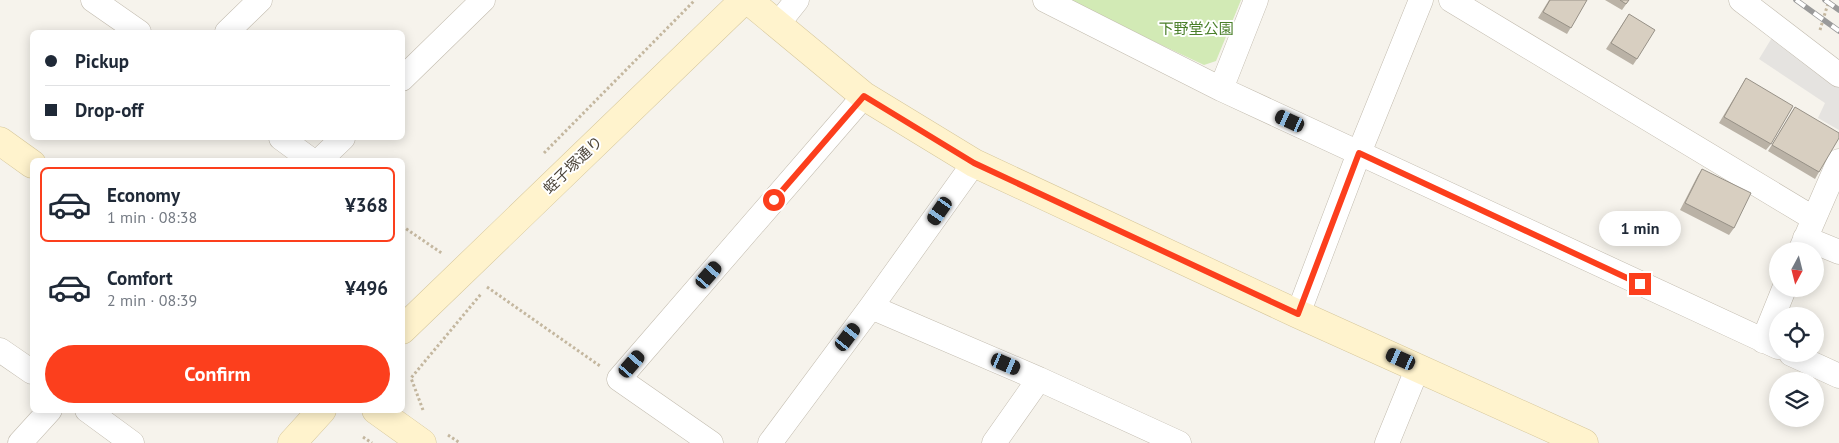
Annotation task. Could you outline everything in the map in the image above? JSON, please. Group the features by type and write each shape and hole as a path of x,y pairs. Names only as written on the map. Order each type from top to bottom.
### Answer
{"street":[{"path":"229,30 260,0"},
{"path":"405,76 483,0"},
{"name":"蛭子塚通り","path":"405,327 744,0"},
{"path":"748,0 864,96 974,163 1298,314 1584,443"},
{"path":"777,25 797,0"},
{"path":"1045,0 1222,89 1769,344"},
{"path":"1222,89 1256,0"},
{"path":"1298,314 1420,0"},
{"path":"1451,0 1806,236 1839,252"},
{"path":"1741,0 1839,75"},
{"path":"99,1 136,30"},
{"path":"711,443 618,379 864,96"},
{"path":"284,140 308,158"},
{"path":"322,158 341,140"},
{"path":"0,141 30,163"},
{"path":"1806,236 1839,161"},
{"path":"770,443 871,307 974,163"},
{"path":"871,307 1039,379 1179,443"},
{"path":"0,350 30,371"},
{"path":"1808,362 1839,376"},
{"path":"1387,443 1418,367"},
{"path":"994,443 1039,379"},
{"path":"20,443 47,413"},
{"path":"91,413 132,443"},
{"path":"292,443 319,413"},
{"path":"380,413 422,443"}],"path":[{"path":"536,160 695,0"},
{"path":"405,228 443,255 450,248"},
{"path":"487,287 618,379"},
{"path":"363,437 372,443"}],"green space":[{"name":"下野堂公園","path":"1066,0 1241,0 1216,61 1204,65"}],"shaded area":[{"path":"1773,36 1839,86 1839,130 1818,118 1825,103 1759,59"}],"building":[{"path":"1550,0 1587,0 1571,28 1543,12"},
{"path":"1620,0 1629,0 1626,4"},
{"path":"1629,14 1655,30 1637,59 1611,43"},
{"path":"1746,78 1793,106 1771,144 1724,117"},
{"path":"1795,107 1839,133 1839,138 1819,172 1772,145"},
{"path":"1702,169 1751,193 1734,228 1685,203"}],"railway":[{"path":"1796,0 1839,31"},
{"path":"1825,0 1839,10"}],"route":[{"path":"774,200 864,96 974,163 1298,314 1359,153 1640,284"}]}
